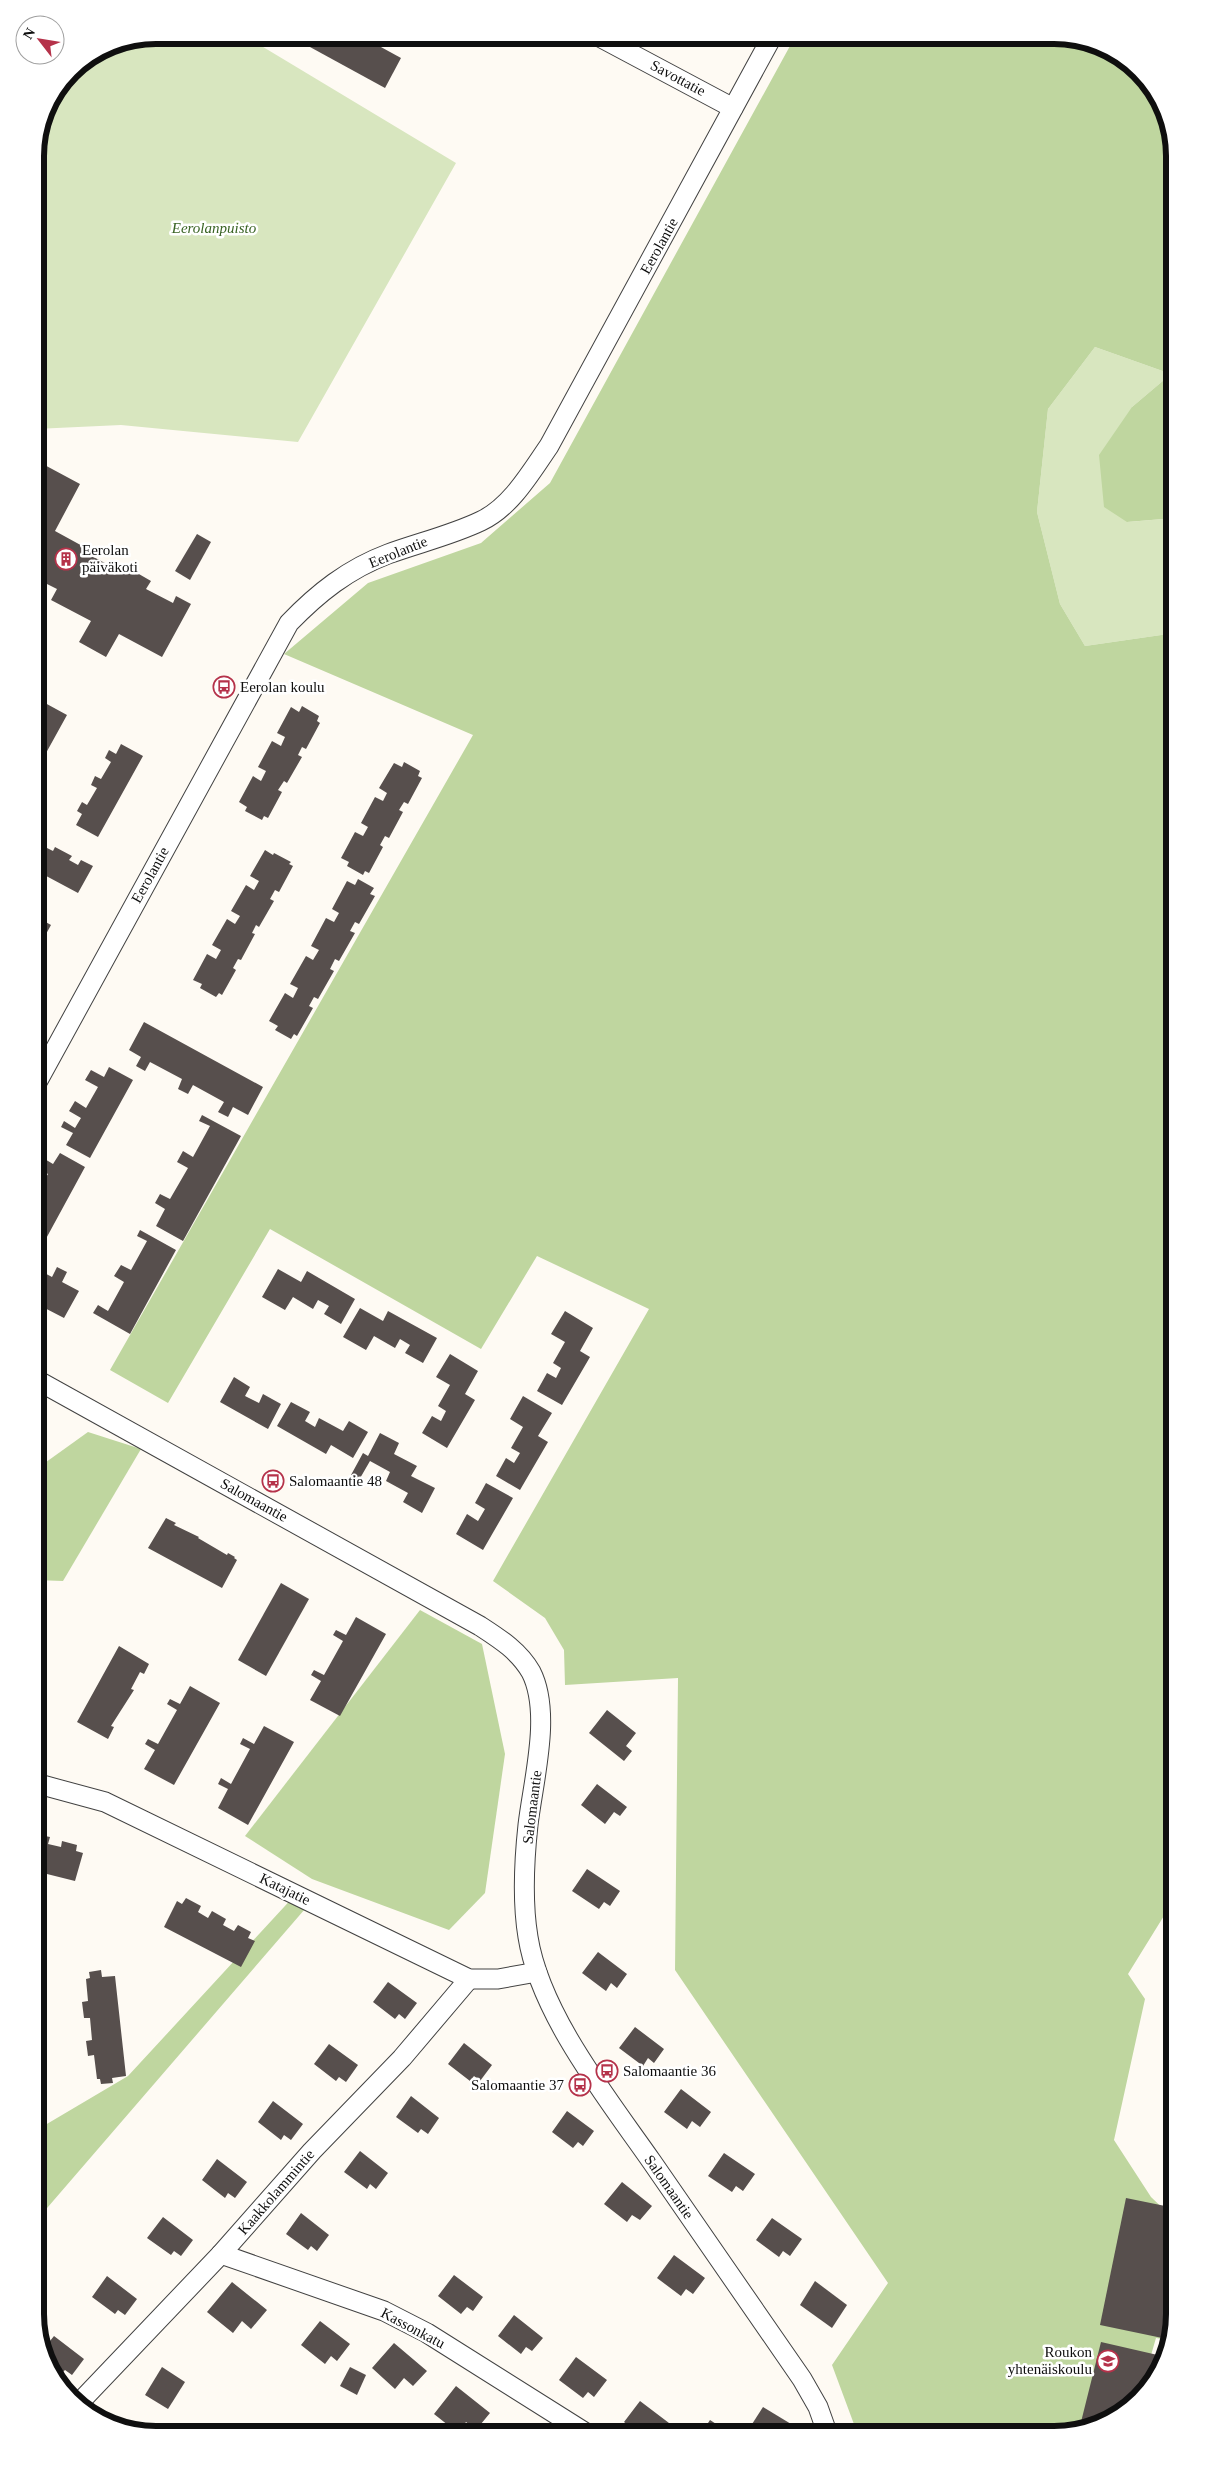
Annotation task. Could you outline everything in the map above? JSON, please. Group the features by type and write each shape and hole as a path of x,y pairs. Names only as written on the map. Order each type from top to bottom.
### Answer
{"street":[{"name":"Savottatie","path":"613,44 733,108"},
{"name":"Eerolantie","path":"44,1070 289,623 317,595 342,577 385,555 482,521 519,490 549,446 768,44"},
{"name":"Salomaantie","path":"44,1384 403,1582 510,1645 530,1671 539,1694 539,1744 528,1827 524,1900 528,1938 536,1972 574,2050 802,2379 818,2407 825,2426"},
{"name":"Katajatie","path":"44,1785 105,1802 469,1979 498,1979 536,1972"},
{"name":"Kaakkolammintie","path":"83,2399 221,2254 312,2151 402,2058 469,1979"},
{"name":"Kassonkatu","path":"221,2254 384,2311 427,2332 575,2426"}],"green space":[{"name":"Eerolanpuisto","path":"258,44 456,163 298,442 121,425 44,429 44,149 48,127 55,106 72,82 88,67 113,52 141,45"},
{"path":"791,44 1061,44 1076,46 1104,55 1122,67 1143,88 1151,100 1158,113 1166,149 1166,372 1095,347 1048,409 1037,512 1060,604 1085,646 1166,634 1166,1913 1128,1974 1145,1999 1114,2140 1151,2197 1166,2211 1166,2314 1163,2339 1156,2338 1144,2380 1138,2388 1110,2411 1097,2418 1076,2424 1061,2426 855,2426 832,2365 888,2283 675,1970 678,1678 565,1685 564,1650 545,1618 493,1581 649,1309 537,1256 481,1349 270,1229 168,1403 110,1370 473,735 284,654 368,583 481,543 550,483"},
{"path":"1095,347 1166,372 1166,378 1132,407 1128,522 1166,519 1166,634 1085,646 1060,604 1037,512 1048,409"},
{"path":"1166,378 1166,519 1127,522 1104,507 1099,455 1132,407"},
{"path":"88,1432 141,1449 63,1581 44,1580 44,1464"},
{"path":"420,1610 482,1644 505,1754 485,1893 449,1930 312,1879 245,1836"},
{"path":"296,1894 311,1902 44,2212 44,2126 128,2076"}],"building":[{"path":"304,44 375,44 401,58 385,88"},
{"name":"Eerolan päiväkoti","path":"44,465 80,484 55,531 86,548 84,552 122,572 125,566 151,581 146,589 173,603 176,596 191,604 162,657 119,634 106,657 79,642 91,621 51,600 57,589 44,582"},
{"path":"197,534 211,542 190,580 175,571"},
{"path":"45,703 67,715 44,757"},
{"path":"302,706 319,716 317,721 320,723 306,749 302,747 298,755 302,757 287,783 284,781 278,790 282,792 268,818 264,816 262,820 245,811 247,807 239,802 253,776 261,781 266,771 258,767 272,741 281,746 285,737 277,733 291,707 299,712"},
{"path":"121,744 143,756 98,837 76,825 82,814 77,811 82,802 87,805 97,788 91,785 95,776 101,779 111,762 105,758 109,750 116,754"},
{"path":"404,762 420,771 418,776 422,778 408,804 404,802 399,810 403,812 389,838 385,836 380,845 383,847 369,873 365,871 363,875 347,866 349,862 341,858 355,832 363,836 368,827 361,823 375,797 383,801 387,793 379,788 394,763 402,767"},
{"path":"44,846 53,851 55,847 72,856 69,860 78,865 81,860 93,866 78,893 44,875"},
{"path":"265,850 291,862 289,864 293,866 279,892 275,890 270,899 274,901 259,927 256,925 252,933 255,934 241,960 238,959 233,968 236,970 222,995 219,993 216,997 200,988 202,984 193,980 207,954 216,959 221,950 212,945 227,919 235,924 240,916 231,911 246,885 254,890 259,881 250,876"},
{"path":"358,879 374,888 370,894 375,896 359,924 355,922 350,931 355,933 339,961 335,959 330,969 334,971 318,999 314,997 309,1006 313,1008 297,1036 294,1034 291,1039 275,1030 278,1026 269,1021 285,993 293,998 298,988 290,984 306,956 313,960 319,950 311,946 326,918 334,922 339,913 332,909 347,881 355,885"},
{"path":"44,921 51,925 44,938"},
{"path":"144,1022 263,1087 248,1115 233,1107 228,1117 218,1112 224,1102 193,1085 188,1094 178,1089 182,1079 150,1062 145,1071 136,1066 141,1057 129,1050"},
{"path":"109,1067 133,1080 90,1158 66,1145 73,1133 61,1127 64,1121 75,1128 81,1118 69,1111 75,1101 86,1108 98,1087 85,1080 91,1070 104,1077"},
{"path":"202,1115 241,1136 183,1241 156,1226 165,1209 155,1203 160,1194 170,1199 188,1168 177,1162 183,1151 193,1157 210,1126 199,1121"},
{"path":"60,1153 85,1167 44,1242 44,1180 48,1174 44,1172 44,1159 53,1164"},
{"path":"140,1230 176,1250 130,1334 93,1313 98,1305 108,1311 124,1282 114,1276 121,1265 131,1270 147,1241 137,1236"},
{"path":"57,1267 67,1272 62,1282 79,1291 64,1318 44,1308 44,1273 52,1277"},
{"path":"278,1269 301,1282 307,1271 355,1299 341,1324 324,1314 329,1306 318,1300 313,1309 293,1297 285,1310 262,1297"},
{"path":"360,1308 383,1321 388,1311 437,1338 423,1363 405,1353 410,1345 400,1339 395,1348 374,1336 366,1350 343,1337"},
{"path":"565,1311 593,1328 580,1351 590,1357 562,1405 537,1391 547,1373 556,1378 561,1368 553,1363 565,1342 551,1334"},
{"path":"450,1354 478,1371 465,1394 475,1400 447,1448 422,1433 432,1416 441,1421 446,1411 438,1406 450,1385 436,1377"},
{"path":"234,1377 250,1387 245,1396 259,1403 263,1394 281,1404 268,1429 220,1402"},
{"path":"523,1396 552,1413 538,1436 548,1442 520,1490 496,1476 506,1458 514,1463 520,1453 511,1448 523,1427 510,1419"},
{"path":"291,1402 310,1412 305,1421 315,1427 319,1418 343,1431 349,1421 368,1432 353,1458 331,1445 326,1454 277,1426"},
{"path":"380,1433 399,1443 394,1454 417,1466 411,1476 435,1488 422,1513 403,1502 408,1493 386,1481 390,1472 370,1461 359,1480 351,1475 363,1453 368,1456"},
{"path":"486,1483 513,1498 483,1550 456,1534 467,1514 478,1521 485,1509 475,1503"},
{"path":"166,1518 176,1523 174,1525 199,1537 227,1555 228,1553 235,1557 237,1560 222,1588 148,1548"},
{"path":"281,1583 309,1599 266,1676 238,1660"},
{"path":"356,1617 386,1634 340,1716 310,1700 321,1681 311,1675 314,1670 324,1675 343,1641 333,1635 336,1630 346,1635"},
{"path":"119,1646 149,1664 144,1674 140,1672 131,1689 134,1690 111,1726 114,1727 108,1739 77,1722"},
{"path":"190,1686 220,1703 174,1785 144,1769 155,1750 145,1744 148,1739 158,1744 177,1710 167,1704 170,1699 180,1704"},
{"path":"607,1710 636,1733 626,1746 632,1751 624,1761 589,1733"},
{"path":"264,1726 294,1742 248,1825 218,1808 228,1789 218,1784 221,1778 231,1784 250,1749 240,1744 243,1738 254,1744"},
{"path":"597,1784 627,1807 620,1816 614,1812 605,1824 581,1805"},
{"path":"44,1836 50,1837 48,1844 61,1847 62,1841 77,1845 76,1851 83,1853 75,1881 44,1873"},
{"path":"587,1869 620,1891 610,1906 604,1902 599,1909 572,1891"},
{"path":"186,1898 201,1906 198,1912 208,1918 212,1911 226,1919 223,1925 234,1931 238,1925 251,1932 248,1938 255,1941 241,1967 164,1927 177,1901 182,1904"},
{"path":"598,1952 627,1974 617,1988 611,1983 606,1991 582,1973"},
{"path":"101,1970 102,1977 115,1976 126,2076 112,2078 113,2083 101,2084 100,2079 97,2079 94,2055 88,2056 86,2041 92,2040 90,2018 84,2018 82,2002 88,2001 86,1979 90,1978 89,1972"},
{"path":"388,1982 417,2003 405,2019 399,2014 395,2019 373,2002"},
{"path":"635,2027 664,2049 654,2063 648,2058 643,2066 619,2048"},
{"path":"464,2043 492,2065 480,2081 474,2076 470,2081 448,2064"},
{"path":"329,2044 358,2065 346,2082 339,2077 336,2081 314,2064"},
{"path":"681,2089 711,2112 700,2127 692,2121 687,2129 664,2112"},
{"path":"411,2096 439,2118 428,2134 421,2129 418,2133 396,2117"},
{"path":"273,2101 303,2124 291,2140 284,2135 281,2140 258,2122"},
{"path":"567,2111 594,2131 583,2146 578,2142 573,2148 552,2132"},
{"path":"360,2151 388,2173 376,2189 370,2184 367,2189 344,2172"},
{"path":"724,2153 755,2174 743,2191 736,2186 732,2192 708,2176"},
{"path":"217,2159 247,2182 235,2198 228,2193 225,2198 202,2180"},
{"path":"622,2182 652,2206 640,2220 632,2215 627,2222 604,2204"},
{"path":"1126,2198 1166,2206 1166,2314 1163,2338 1100,2325"},
{"path":"301,2213 329,2235 317,2251 311,2246 308,2250 286,2234"},
{"path":"163,2217 193,2240 181,2256 174,2251 171,2255 147,2238"},
{"path":"772,2218 802,2239 790,2256 783,2251 779,2257 756,2240"},
{"path":"674,2255 705,2278 693,2294 686,2289 681,2296 657,2278"},
{"path":"454,2275 483,2297 473,2311 467,2307 461,2314 438,2296"},
{"path":"107,2276 137,2299 125,2315 118,2310 115,2314 92,2297"},
{"path":"815,2281 847,2305 832,2328 800,2305"},
{"path":"232,2282 267,2310 251,2329 242,2321 233,2333 207,2312"},
{"path":"514,2315 543,2338 532,2351 526,2347 521,2354 498,2336"},
{"path":"320,2321 350,2344 337,2361 331,2356 325,2364 301,2345"},
{"path":"54,2336 84,2359 72,2375 65,2370 61,2374 52,2357 48,2343"},
{"path":"1101,2342 1158,2355 1155,2364 1138,2388 1122,2403 1097,2418 1081,2423"},
{"path":"394,2343 427,2371 413,2386 404,2378 395,2389 372,2368"},
{"path":"576,2357 607,2380 594,2397 588,2392 583,2398 559,2380"},
{"path":"162,2367 185,2382 168,2409 145,2395"},
{"path":"350,2367 366,2375 357,2395 340,2386"},
{"path":"456,2386 490,2413 479,2426 471,2426 466,2422 463,2426 449,2426 434,2414"},
{"path":"640,2401 669,2423 667,2426 629,2426 624,2422"},
{"path":"763,2407 794,2426 751,2426"},
{"path":"710,2420 719,2426 706,2426"}],"place":[{"name":"Eerolan päiväkoti","path":"66,559"},
{"name":"Eerolan koulu","path":"224,687"},
{"name":"Salomaantie 48","path":"273,1481"},
{"name":"Salomaantie 36","path":"607,2071"},
{"name":"Salomaantie 37","path":"580,2085"},
{"name":"Roukon yhtenäiskoulu","path":"1108,2361"}]}
